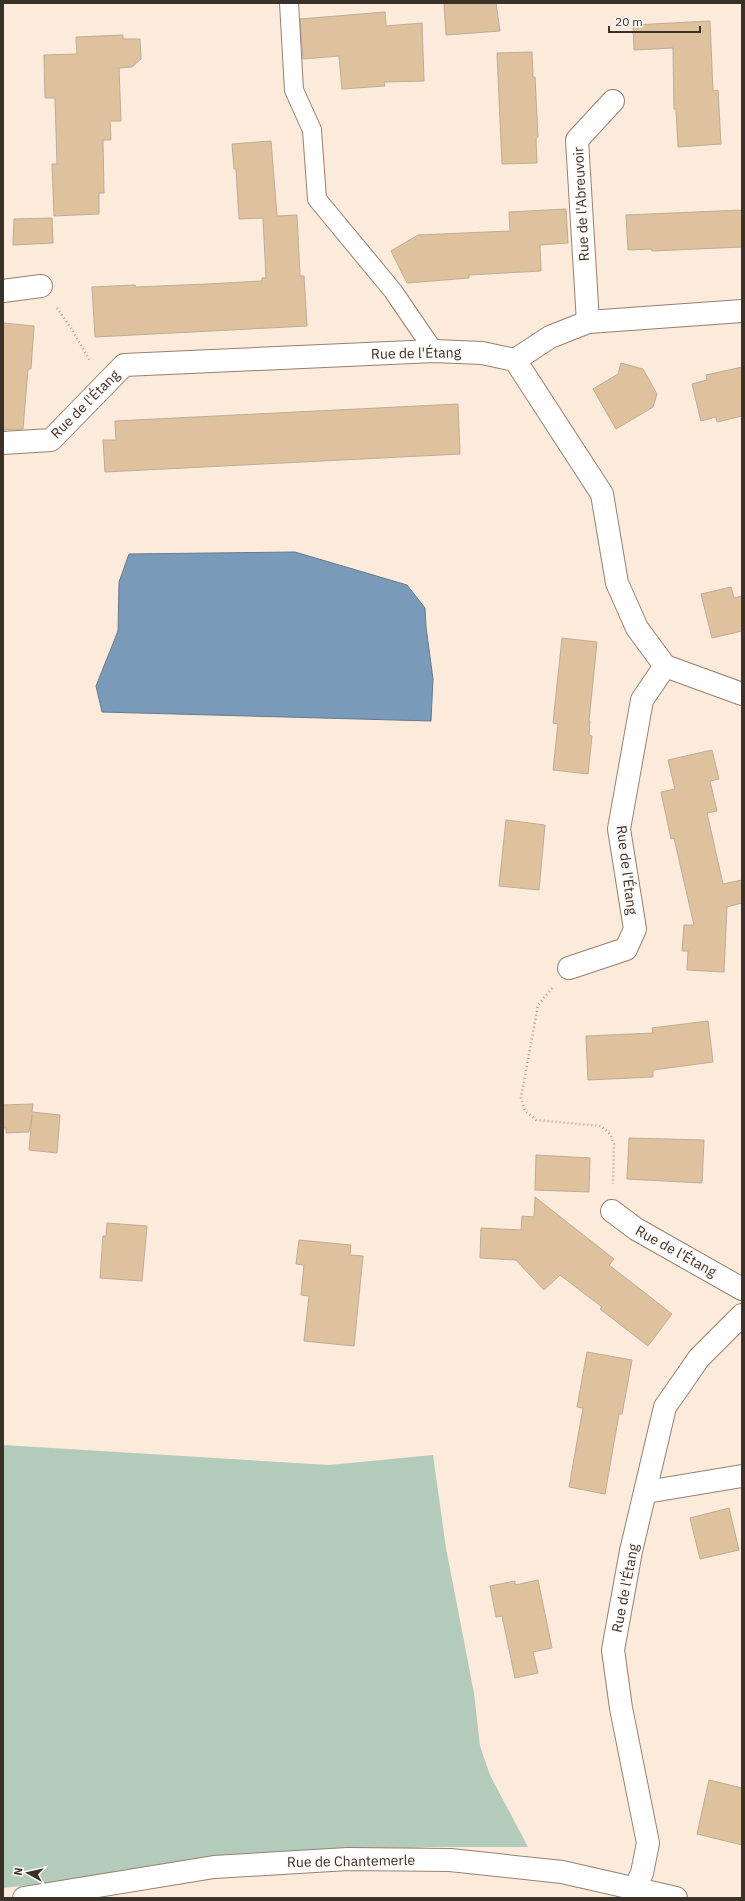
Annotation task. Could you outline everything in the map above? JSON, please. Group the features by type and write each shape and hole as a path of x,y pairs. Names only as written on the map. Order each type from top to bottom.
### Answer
{"street":[{"name":"Rue de l'Abreuvoir","path":"588,322 577,140 613,101"},
{"path":"3,291 41,286"},
{"path":"742,311 588,322 550,337 515,360 602,494 617,583 637,628 665,666 742,694"},
{"name":"Rue de l'Étang","path":"3,443 51,440 124,366 434,351 482,353 515,360"},
{"name":"Rue de l'Étang","path":"569,968 626,948 635,929 619,829 642,700 665,666"},
{"name":"Rue de l'Étang","path":"612,1211 636,1229 742,1289"},
{"name":"Rue de l'Étang","path":"636,1888 642,1872 648,1843 621,1708 613,1650 631,1551 665,1407 699,1358 742,1315"},
{"path":"646,1492 742,1476"},
{"name":"Rue de Chantemerle","path":"24,1898 214,1867 348,1859 450,1860 562,1872 676,1898"}],"lane":[{"path":"289,3 294,90 312,130 317,199 393,292 434,351"}],"path":[{"path":"41,286 71,328 104,386"},
{"path":"569,968 538,1005 521,1098 525,1111 536,1120 601,1126 610,1134 614,1144 612,1211"}],"green space":[{"path":"3,1445 329,1465 433,1455 446,1548 474,1693 480,1746 490,1775 528,1847 430,1847 309,1854 3,1888"}],"water":[{"path":"295,552 407,585 425,608 433,679 431,721 102,712 96,686 118,631 119,582 129,554"}],"building":[{"path":"444,3 496,3 500,31 446,35"},
{"path":"385,12 386,26 422,23 424,81 384,82 385,86 342,89 339,56 303,59 300,19"},
{"path":"710,21 713,91 718,90 721,144 678,147 676,109 674,109 673,48 634,50 633,25"},
{"path":"123,35 123,39 140,39 141,59 132,67 119,68 121,121 110,121 111,140 103,140 104,193 99,193 99,214 54,216 52,164 57,164 55,98 45,98 44,55 77,54 76,37"},
{"path":"532,52 533,77 535,77 538,137 536,138 537,163 502,164 497,53"},
{"path":"271,141 277,216 297,215 300,276 304,276 307,326 95,337 92,287 207,284 262,281 262,278 266,278 263,218 239,219 236,169 234,169 232,144"},
{"path":"566,209 568,243 540,245 541,271 469,275 469,278 407,283 391,251 418,235 510,231 509,212"},
{"path":"742,210 742,247 652,251 651,249 628,250 626,215"},
{"path":"52,218 53,243 13,245 14,219"},
{"path":"3,323 34,326 31,369 28,369 23,429 3,430"},
{"path":"621,363 643,369 657,394 653,407 616,429 593,389 618,374"},
{"path":"742,367 742,416 717,422 716,417 701,421 692,384 707,380 706,375"},
{"path":"458,404 460,454 105,472 103,440 116,440 115,421"},
{"path":"731,587 734,598 742,596 742,631 712,638 701,594"},
{"path":"562,638 597,642 589,721 589,735 592,736 588,774 553,770 558,724 553,723"},
{"path":"712,750 719,779 710,781 717,811 707,813 723,884 742,880 742,903 727,907 724,972 687,970 688,951 682,951 684,925 694,925 674,838 671,839 661,792 675,789 668,760"},
{"path":"506,820 545,825 539,890 499,886"},
{"path":"708,1021 713,1062 653,1070 653,1077 588,1080 586,1036 653,1033 652,1028"},
{"path":"33,1104 32,1112 60,1115 57,1153 29,1150 32,1115 29,1132 6,1133 6,1128 3,1128 3,1105"},
{"path":"629,1138 704,1140 702,1183 627,1179"},
{"path":"536,1155 590,1158 589,1192 535,1190"},
{"path":"535,1197 614,1259 609,1265 672,1314 648,1346 600,1309 602,1307 560,1275 544,1290 516,1260 480,1258 481,1228 521,1230 522,1216 534,1217"},
{"path":"107,1223 147,1226 142,1281 100,1278 103,1236 106,1236"},
{"path":"299,1240 351,1245 350,1255 363,1256 354,1346 304,1341 309,1296 301,1295 304,1265 296,1264"},
{"path":"587,1352 632,1360 622,1414 619,1414 605,1494 569,1487 583,1408 577,1407"},
{"path":"729,1508 739,1550 700,1559 690,1518"},
{"path":"538,1580 552,1648 533,1652 538,1673 515,1678 502,1616 496,1617 490,1586 515,1581 515,1585"},
{"path":"709,1780 742,1788 742,1845 697,1834"}]}
